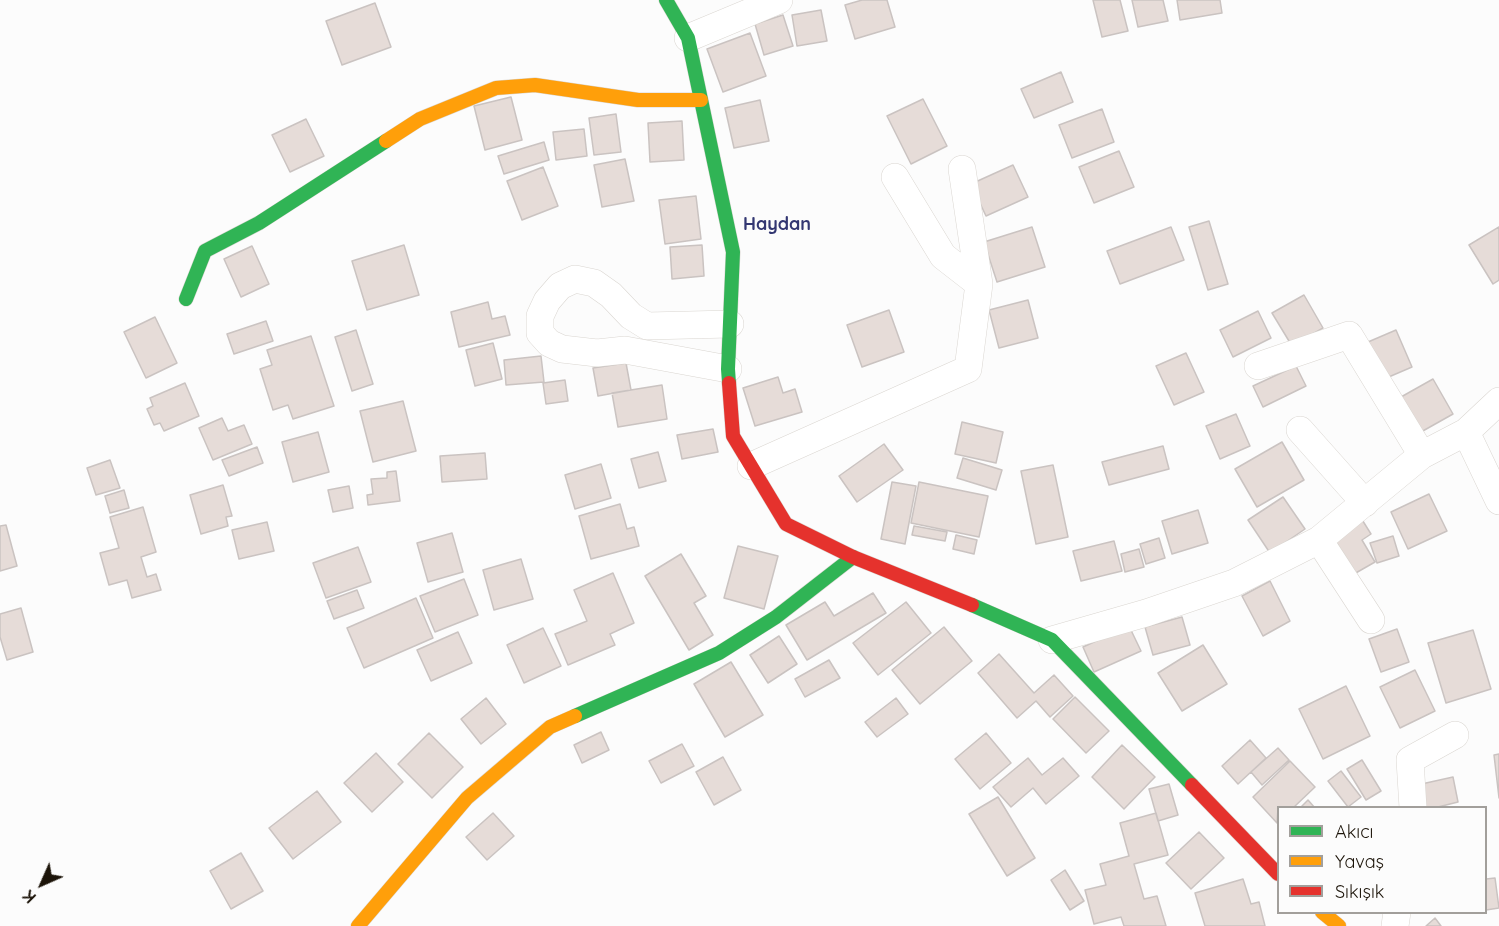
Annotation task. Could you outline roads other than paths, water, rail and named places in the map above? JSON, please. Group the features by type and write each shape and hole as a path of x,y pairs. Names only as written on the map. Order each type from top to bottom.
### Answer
{"street":[{"path":"666,0 688,38 733,252 728,369 733,436 786,524 853,557 906,577 1052,640 1277,873"},
{"path":"688,38 779,0"},
{"path":"186,299 205,251 259,223 420,119 496,88 535,86 638,100 701,100"},
{"path":"751,466 968,369 979,284 962,169"},
{"path":"895,177 943,256 979,284"},
{"path":"728,369 625,350 597,353 562,349 549,343 540,333 540,316 547,301 560,286 575,279 594,283 611,295 631,316 647,326 730,324"},
{"path":"1258,366 1349,334 1422,455"},
{"path":"1052,640 1146,613 1234,583 1319,540 1422,455 1466,432 1499,401"},
{"path":"1300,430 1365,503"},
{"path":"1466,432 1499,501"},
{"path":"1319,540 1371,620"},
{"path":"358,926 467,798 550,727 719,653 776,617 853,557"},
{"path":"1413,806 1410,760 1455,735"},
{"path":"1324,914 1339,926"}],"district":[{"name":"Haydan","path":"777,225"}]}
